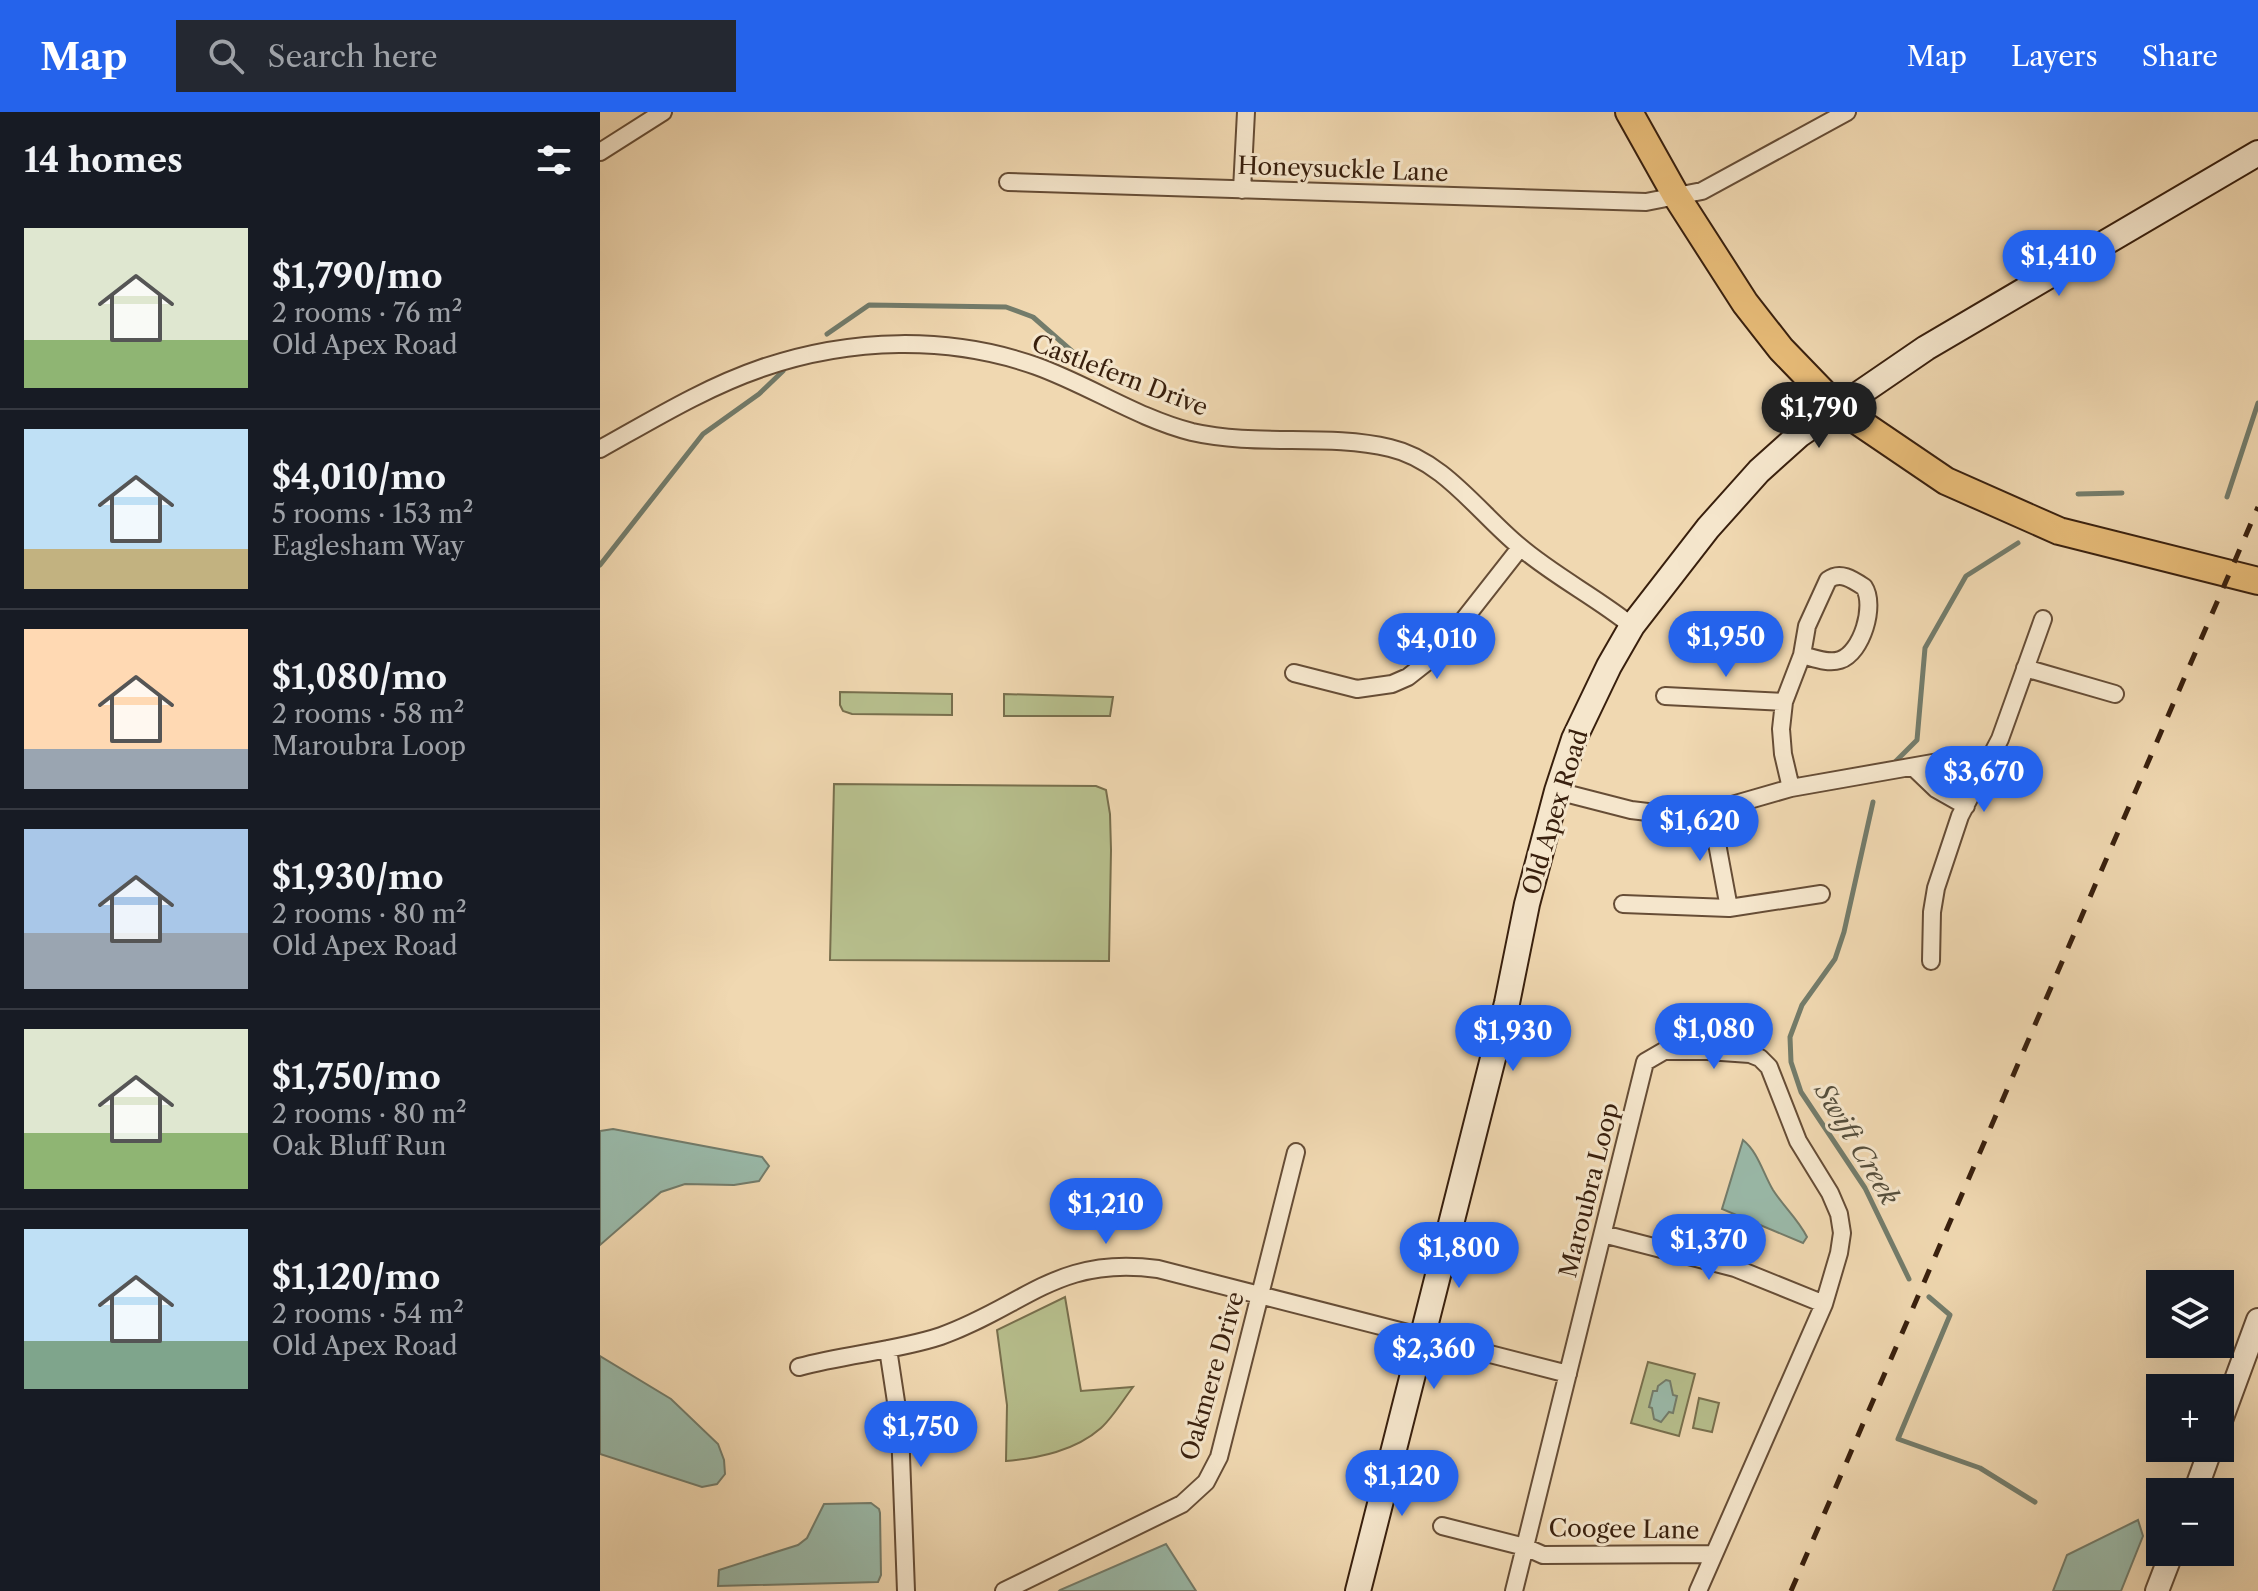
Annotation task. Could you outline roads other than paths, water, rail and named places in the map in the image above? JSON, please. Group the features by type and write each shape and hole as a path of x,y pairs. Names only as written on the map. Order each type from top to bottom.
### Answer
{"main road":[{"path":"1629,112 1675,194 1745,303 1781,349 1837,407 1946,481 2059,531 2258,581"},
{"name":"Old Apex Road","path":"1358,1591 1507,1003 1527,904 1557,791 1574,739 1632,626 1708,528 1759,471 1799,435 1926,348 2258,153"}],"street":[{"path":"600,152 663,112"},
{"path":"1242,190 1246,112"},
{"name":"Honeysuckle Lane","path":"1008,182 1646,202 1702,191 1847,112"},
{"name":"Castlefern Drive","path":"600,449 685,403 760,368 816,352 868,345 941,346 1034,365 1158,421 1190,431 1227,439 1372,444 1407,453 1441,474 1520,548 1632,626"},
{"path":"1294,673 1357,689 1392,684 1408,677 1436,655 1520,548"},
{"path":"1791,788 1782,742 1784,702 1802,655 1807,626 1828,580 1841,575 1864,587 1869,601 1858,644 1850,655 1830,662 1802,655"},
{"path":"1931,961 1936,888 1960,816 2000,739 2043,619"},
{"path":"2025,668 2115,694"},
{"path":"1665,696 1784,702"},
{"path":"1557,791 1631,810 1656,813 1711,811 1791,788 1961,758 1985,769"},
{"path":"1913,767 1936,789 1966,806"},
{"path":"1711,811 1729,908"},
{"path":"1623,904 1729,908 1821,894"},
{"name":"Maroubra Loop","path":"1514,1591 1645,1062 1664,1051 1750,1054 1769,1067 1798,1141 1830,1193 1839,1214 1842,1233 1824,1304 1698,1591"},
{"name":"Oakmere Drive","path":"1004,1591 1169,1511 1196,1493 1206,1482 1219,1457 1296,1152"},
{"path":"1603,1234 1735,1268 1824,1304"},
{"path":"799,1367 939,1336 1069,1274 1105,1266 1158,1269 1568,1374"},
{"path":"2234,1385 2258,1320"},
{"path":"888,1349 900,1428 906,1591"},
{"name":"Coogee Lane","path":"1442,1526 1525,1547 1543,1555 1713,1554"},
{"path":"2157,1591 2167,1566"}],"waterway":[{"path":"827,334 869,305 1006,307 1033,317 1082,360"},
{"path":"600,565 703,434 759,394 783,371"},
{"name":"Swift Creek","path":"2227,497 2258,403"},
{"name":"Swift Creek","path":"2078,494 2122,493"},
{"name":"Swift Creek","path":"1896,761 1917,740 1925,648 1966,576 2018,543"},
{"name":"Swift Creek","path":"1873,802 1844,932 1835,959 1802,1005 1790,1037 1791,1062 1801,1092 1865,1188 1909,1279"},
{"name":"Swift Creek","path":"1929,1297 1950,1315 1898,1439 1980,1468 2035,1502"}],"railway":[{"path":"1791,1591 2258,507"}]}
